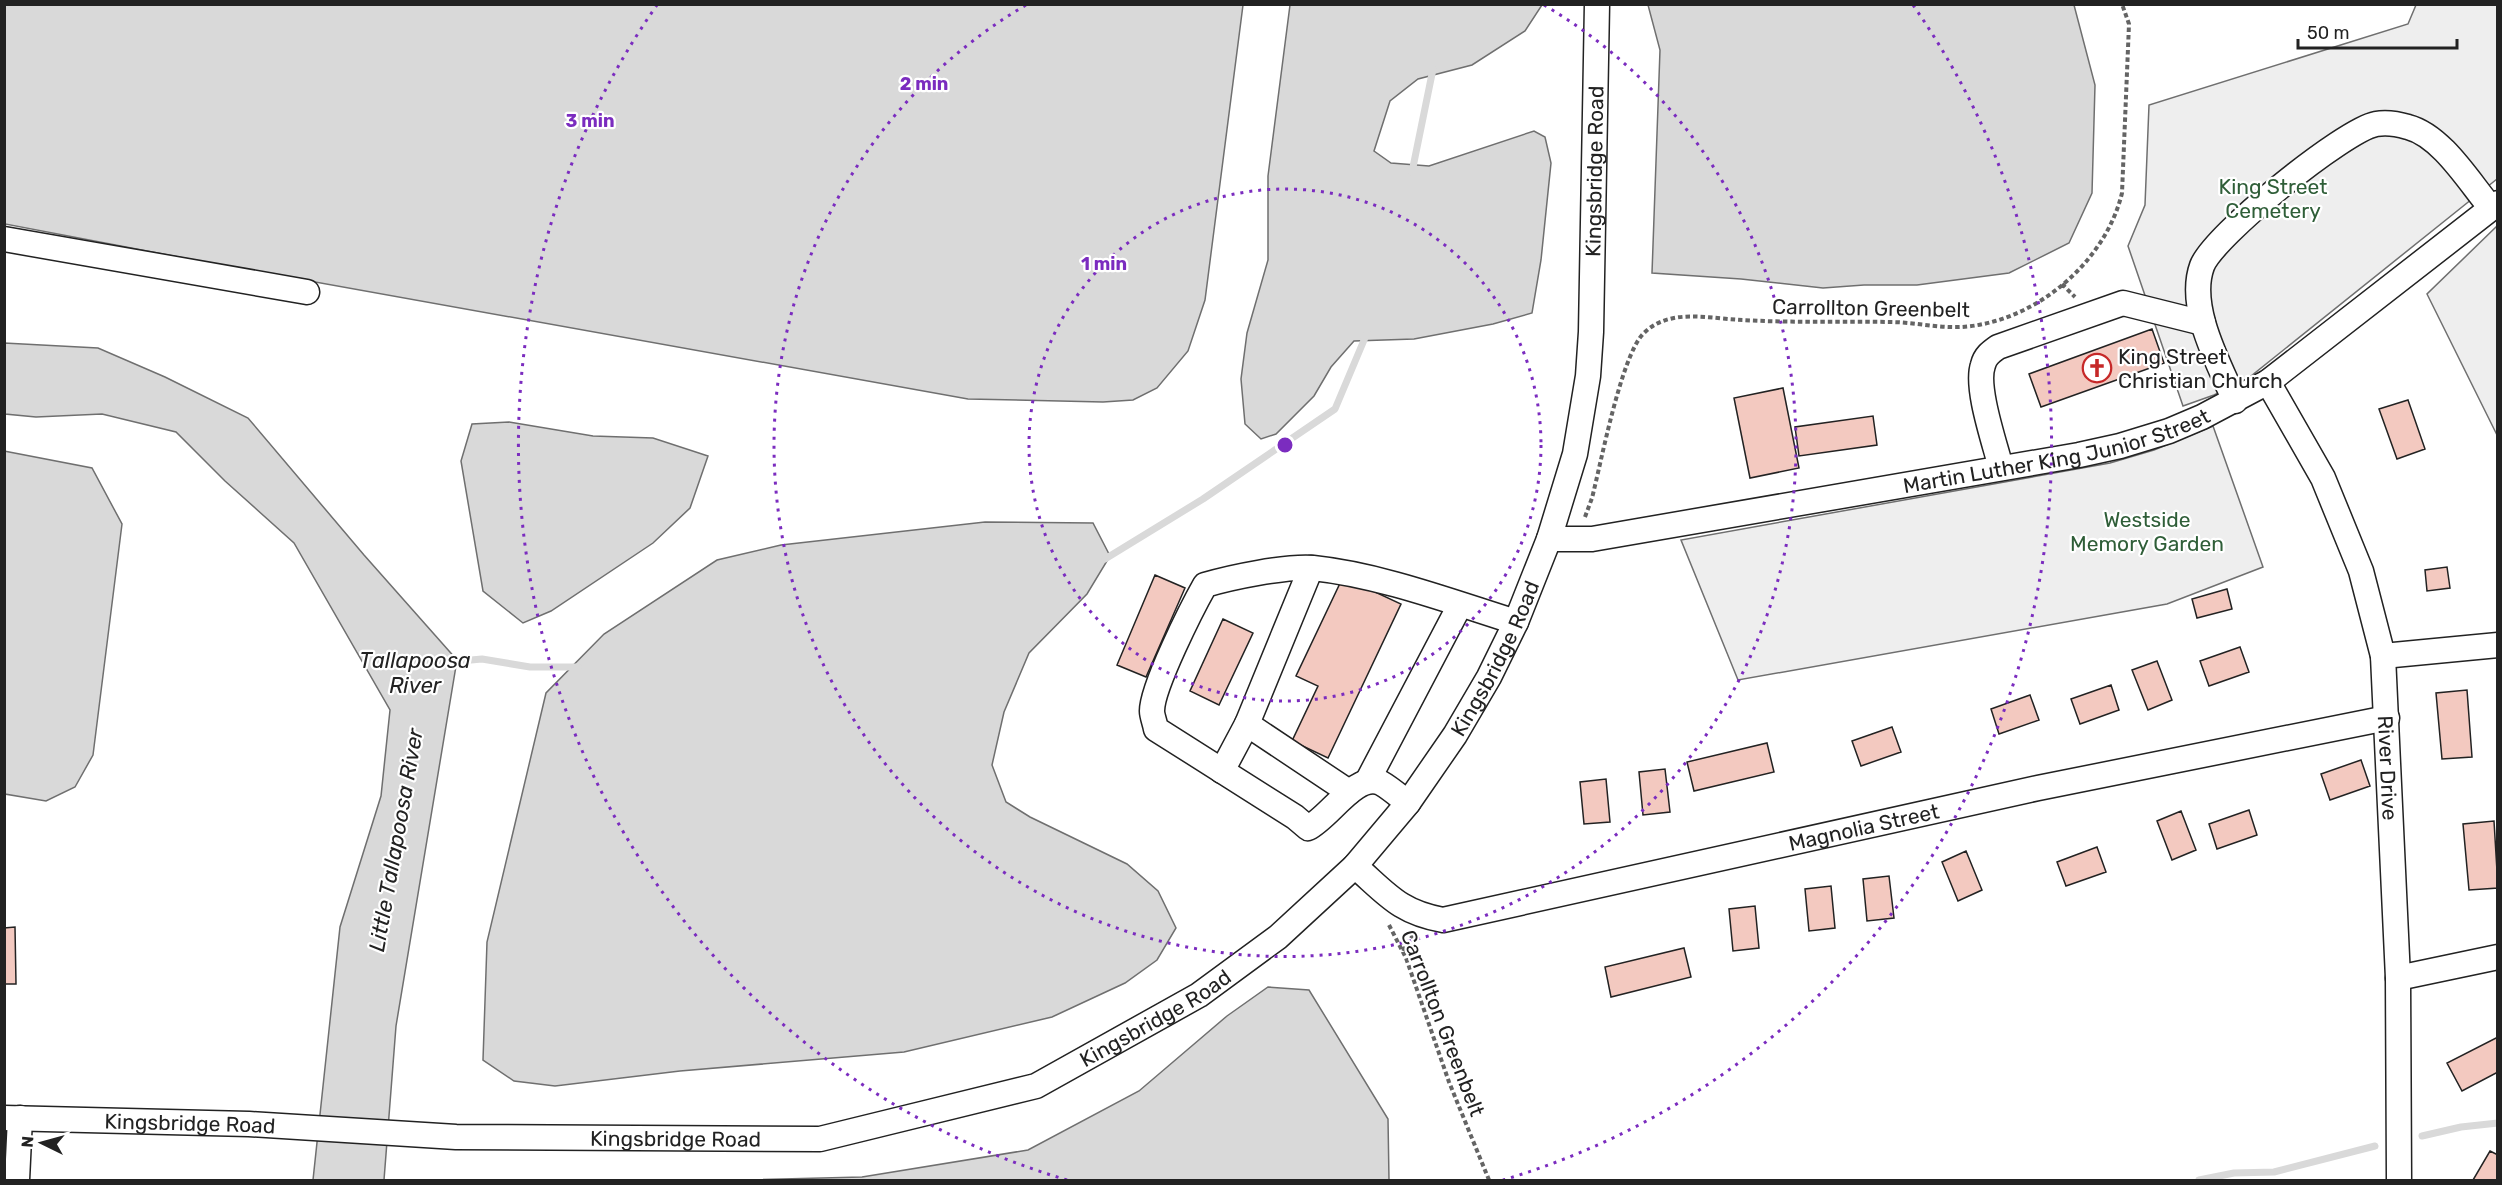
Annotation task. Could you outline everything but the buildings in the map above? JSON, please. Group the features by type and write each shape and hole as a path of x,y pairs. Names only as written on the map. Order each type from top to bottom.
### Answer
{"street":[{"name":"Kingsbridge Road","path":"12,1118 249,1124 456,1137 820,1139 1036,1086 1199,995 1278,937 1355,866 1408,803 1455,735 1489,677 1516,622 1549,539 1575,454 1588,376 1591,332 1597,4"},
{"path":"2235,401 2203,323 2199,290 2202,267 2213,248 2234,227 2315,161 2357,132 2376,124 2392,124 2422,132 2436,141 2494,206"},
{"name":"Martin Luther King Junior Street","path":"1549,539 1592,539 2001,468 2121,446 2191,422 2235,401 2268,381 2494,206"},
{"path":"4,239 307,292"},
{"path":"2001,468 1984,403 1981,380 1986,356 1998,347 2123,303 2203,323"},
{"name":"River Drive","path":"2268,381 2323,478 2361,571 2383,656 2398,978 2399,1180"},
{"path":"1460,605 1359,786 1319,823 1308,828 1295,817 1156,729 1151,710 1158,686 1191,611 1205,585 1228,578 1311,568 1406,588 1516,622"},
{"path":"1222,771 1247,724 1311,568"},
{"path":"2383,656 2498,645"},
{"name":"Magnolia Street","path":"1355,866 1402,908 1420,916 1443,920 2038,788 2387,718"},
{"path":"1247,724 1359,786 1380,783 1408,803"},
{"path":"2398,978 2498,957"},
{"path":"12,1118 17,1180"}],"path":[{"name":"Carrollton Greenbelt","path":"1582,523 1592,498 1624,371 1643,334 1658,324 1673,317 1690,316 1785,323 1890,322 1961,327 1988,323 2037,305 2062,284 2104,238 2118,211 2122,193 2129,24 2122,4"},
{"path":"2062,284 2082,304"},
{"name":"Carrollton Greenbelt","path":"1387,922 1404,951 1449,1082 1489,1180"},
{"path":"1404,951 1418,930"}],"green space":[{"name":"King Street Cemetery","path":"2416,5 2497,5 2497,179 2246,380 2183,406 2128,246 2145,205 2149,105 2408,24"},
{"path":"2497,226 2497,435 2427,294"},
{"name":"Westside Memory Garden","path":"2213,426 2263,567 2167,604 1738,680 1681,540 2110,463 2154,450"}],"water":[{"path":"4,5 1243,5 1205,300 1188,351 1157,388 1133,400 1103,402 968,399 226,266 5,224"},
{"path":"1290,5 1542,5 1525,31 1472,65 1418,79 1390,101 1374,151 1391,163 1429,166 1534,131 1545,137 1551,163 1541,260 1532,313 1493,324 1414,339 1354,341 1331,367 1314,396 1276,434 1261,439 1245,424 1241,379 1247,333 1268,260 1268,176"},
{"path":"1648,5 2074,5 2095,85 2092,193 2069,243 2009,273 1917,285 1823,288 1741,279 1652,273 1660,50"},
{"name":"Tallapoosa River","path":"4,343 98,348 165,377 248,418 457,660 396,1026 384,1180 313,1180 340,927 381,796 390,710 294,543 225,481 176,432 102,414 36,417 5,414"},
{"path":"509,422 593,436 653,438 708,456 690,508 653,543 551,611 523,623 483,591 461,461 472,424"},
{"path":"4,451 92,468 122,524 93,755 75,787 46,801 5,794"},
{"path":"985,522 1093,523 1110,556 1087,594 1029,653 1004,712 992,765 1006,802 1030,817 1127,864 1158,891 1176,928 1157,960 1125,983 1052,1017 904,1052 680,1071 555,1086 514,1081 483,1060 487,942 546,693 604,634 717,560 781,545"},
{"path":"1268,987 1309,990 1388,1119 1389,1180 747,1180 862,1177 1028,1150 1139,1091 1227,1016"}],"waterway":[{"path":"1412,172 1433,69"},
{"path":"1105,559 1203,499 1335,409 1367,333"},
{"path":"449,662 482,659 530,667 578,667"},
{"path":"2422,1136 2461,1127 2498,1123"},
{"path":"2199,1180 2234,1173 2274,1172 2375,1146"}],"place":[{"name":"King Street Christian Church","path":"2097,368"}],"water label":[{"name":"Little Tallapoosa River","path":"396,840"}]}
